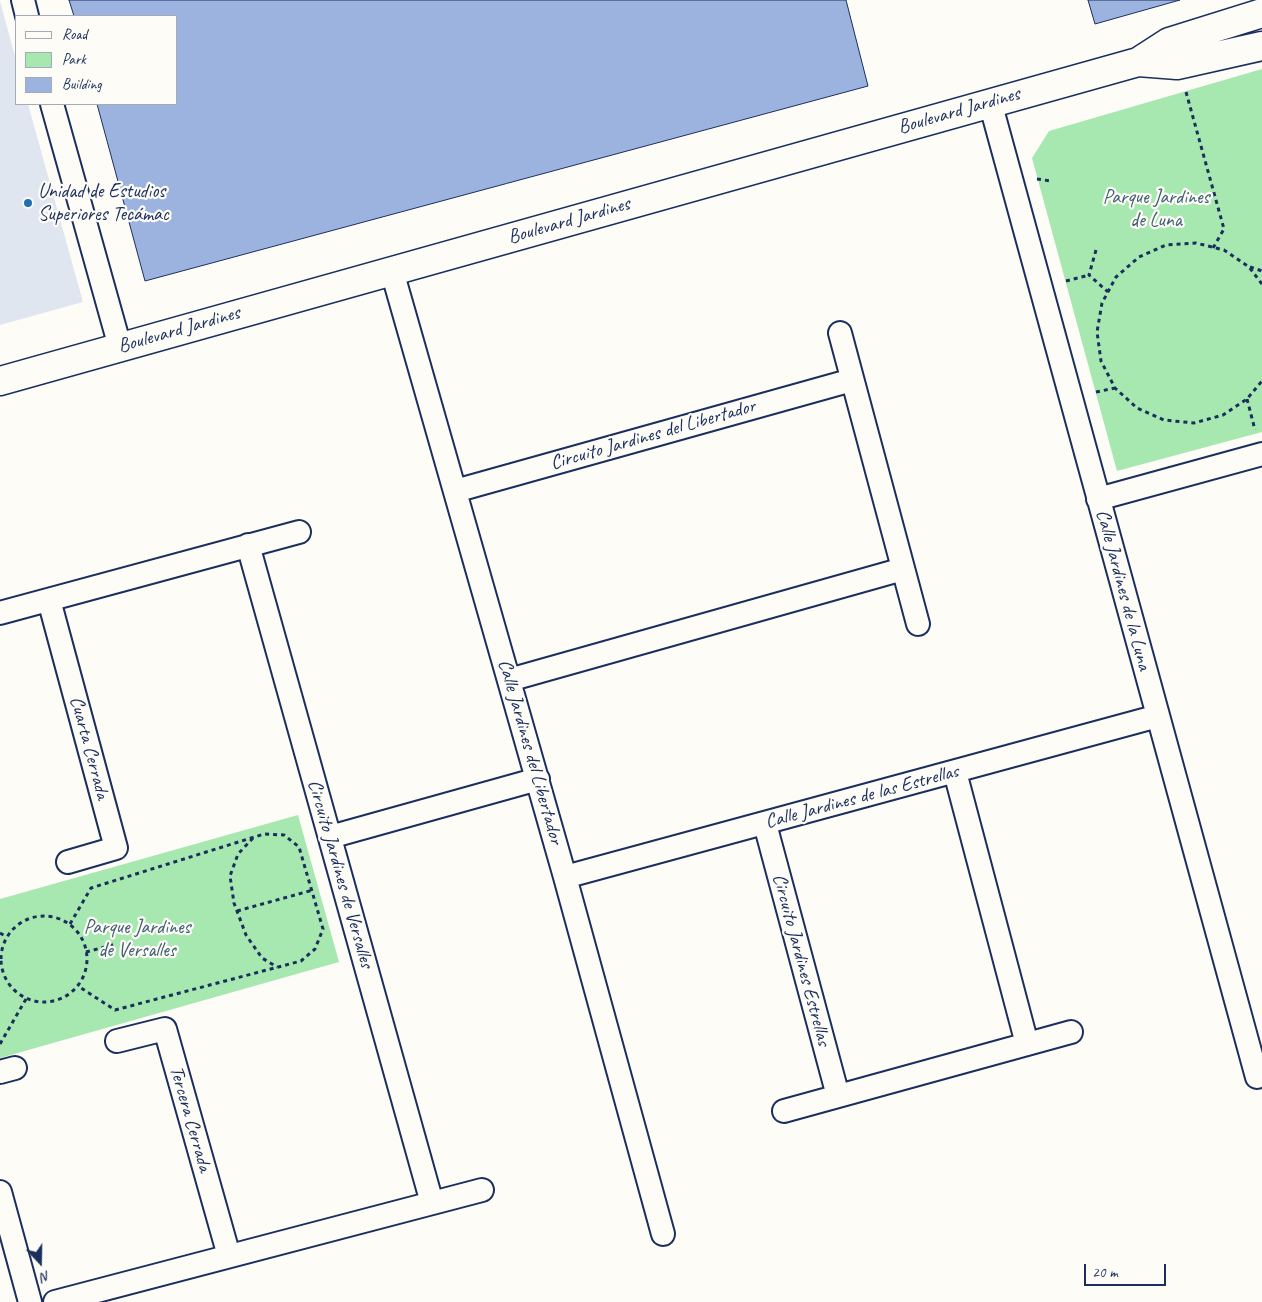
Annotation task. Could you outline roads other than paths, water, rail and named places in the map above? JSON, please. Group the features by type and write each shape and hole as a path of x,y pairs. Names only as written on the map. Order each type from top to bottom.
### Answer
{"street":[{"path":"23,0 27,15"},
{"name":"Boulevard Jardines","path":"0,381 1138,62 1169,42 1262,13"},
{"name":"Boulevard Jardines","path":"1138,62 1178,65 1262,46"},
{"name":"Calle Jardines de la Luna","path":"990,102 1258,1077"},
{"path":"52,105 120,347"},
{"name":"Calle Jardines del Libertador","path":"392,271 538,780 663,1234"},
{"path":"840,333 918,624"},
{"name":"Circuito Jardines del Libertador","path":"454,491 852,380"},
{"path":"1098,499 1261,454"},
{"path":"0,613 299,532"},
{"name":"Circuito Jardines de Versalles","path":"248,546 432,1203"},
{"path":"509,680 903,569"},
{"name":"Cuarta Cerrada","path":"49,600 116,848 68,862"},
{"name":"Calle Jardines de las Estrellas","path":"565,877 1158,716"},
{"path":"955,772 1026,1044"},
{"path":"330,837 538,780"},
{"name":"Circuito Jardines Estrellas","path":"765,824 838,1096"},
{"name":"Tercera Cerrada","path":"117,1041 165,1029 229,1256"},
{"path":"784,1111 1071,1032"},
{"path":"55,1302 482,1190"},
{"path":"0,1192 30,1302"}],"place":[{"name":"Unidad de Estudios Superiores Tecámac","path":"28,203"}],"park label":[{"name":"Parque Jardines de Luna","path":"1156,210"},
{"name":"Parque Jardines de Versalles","path":"137,940"}]}
